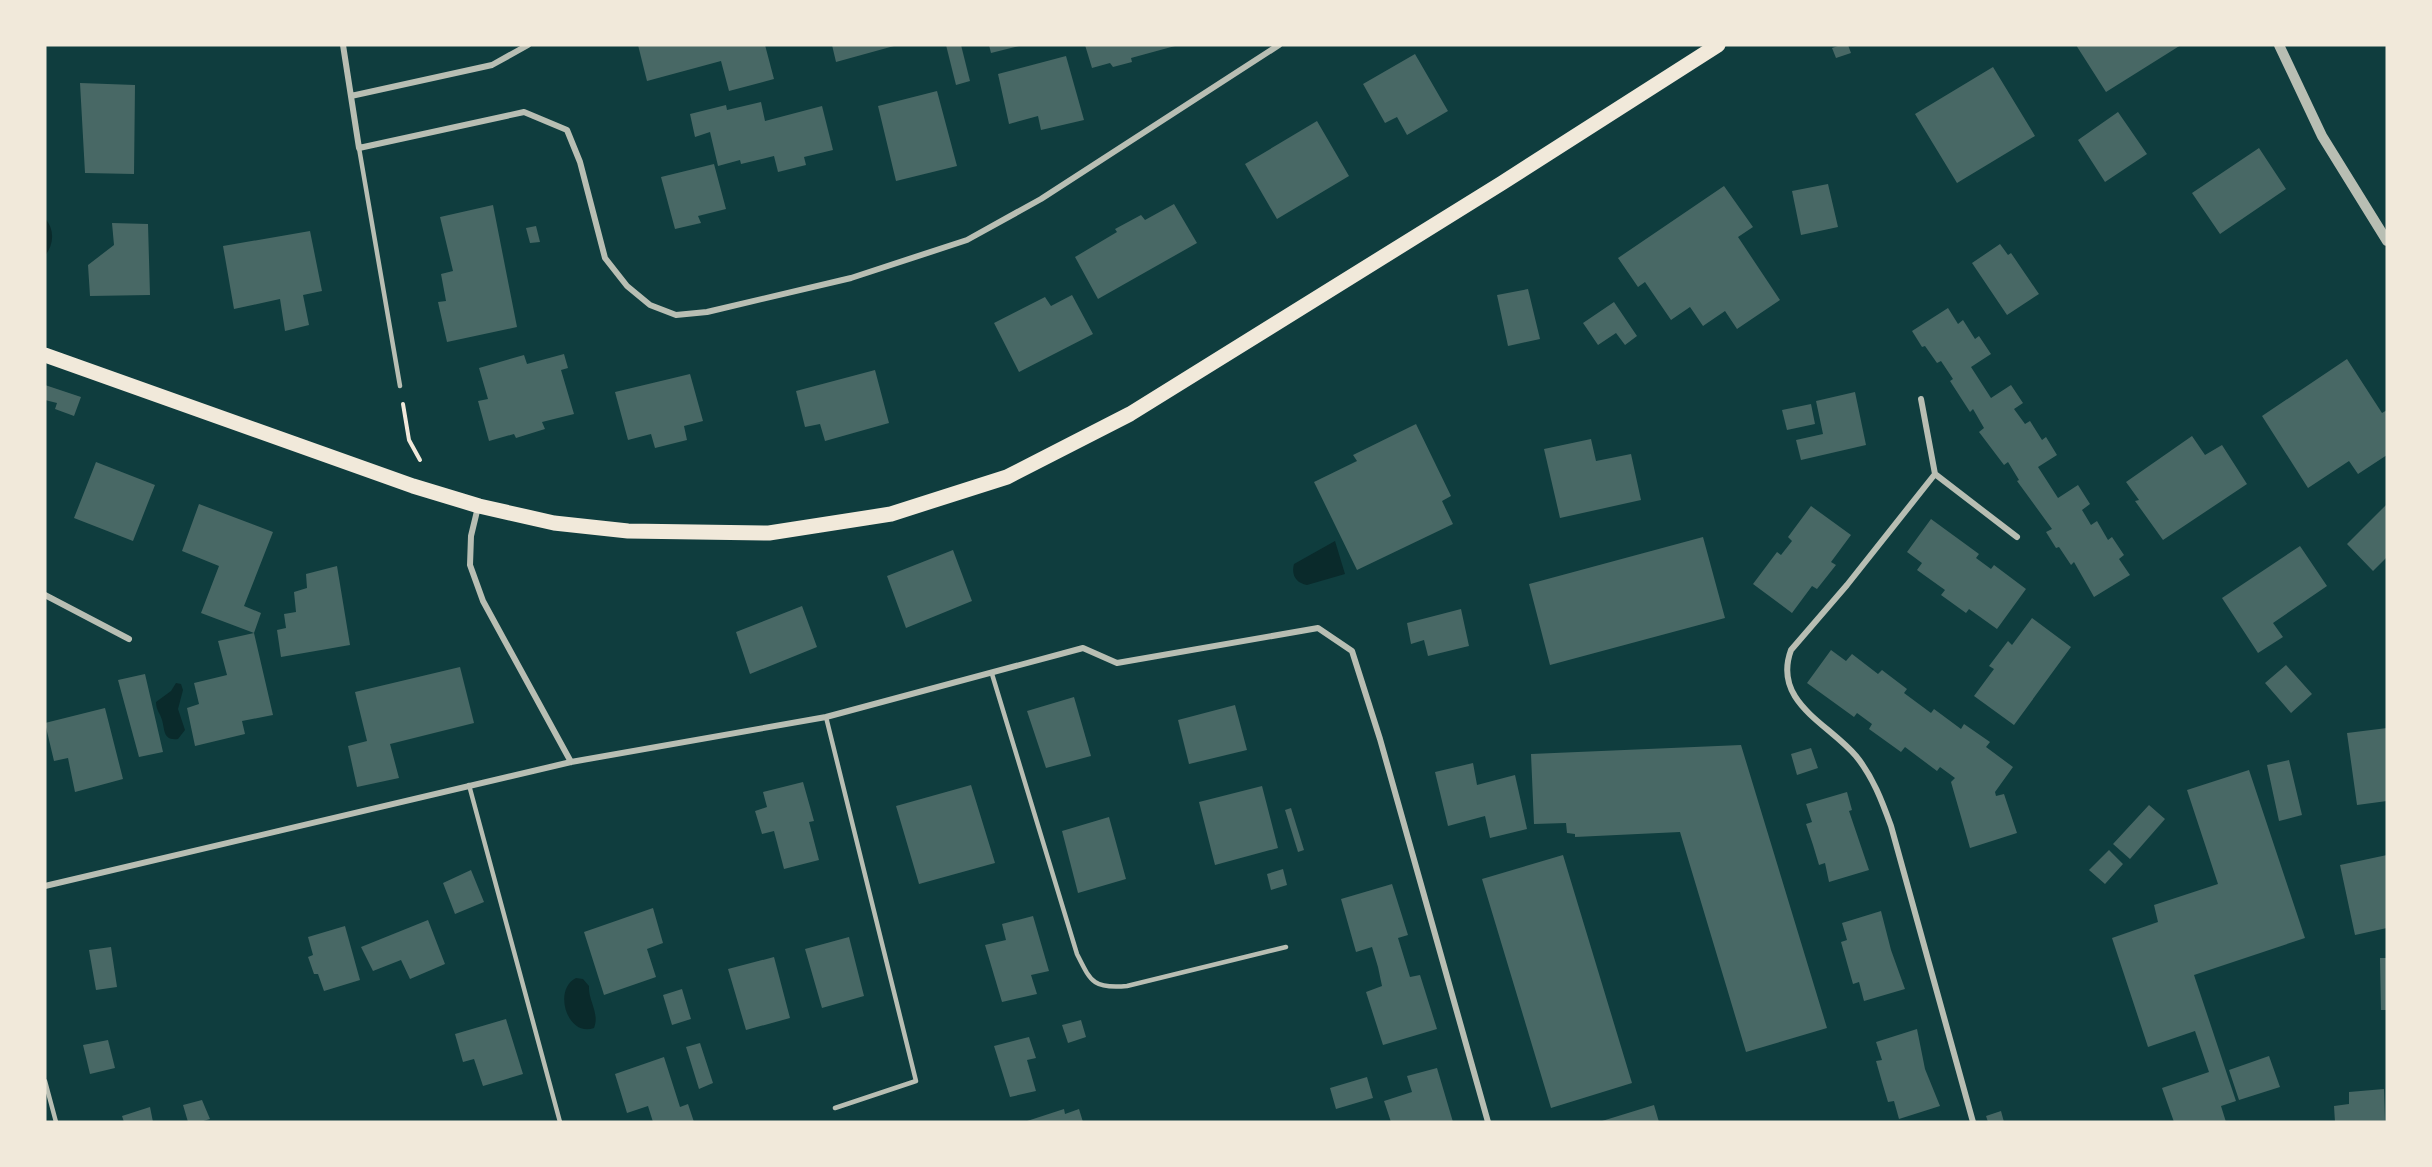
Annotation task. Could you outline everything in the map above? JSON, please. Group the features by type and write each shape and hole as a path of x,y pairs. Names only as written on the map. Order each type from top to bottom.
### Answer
{"main road":[{"path":"45,355 413,486 478,506 554,523 628,531 769,533 891,514 1006,477 1130,414 1502,183 1718,45"}],"street":[{"path":"343,45 358,147 524,112 567,130 580,162 605,258 627,286 650,305 676,315 707,312 851,278 967,240 1041,199 1279,45"},
{"path":"351,96 492,65 528,45"},
{"path":"2279,45 2322,136 2387,241"},
{"path":"1921,399 1935,474 2017,537"},
{"path":"1935,474 1847,585 1791,650 1786,663 1786,674 1788,685 1796,698 1818,723 1854,754 1880,793 1973,1122"},
{"path":"478,506 471,536 470,565 483,601 571,762"},
{"path":"45,595 129,639"},
{"path":"45,886 571,762 826,717 1083,648 1117,663 1317,628 1352,651 1380,740 1488,1122"}],"lane":[{"path":"358,147 400,386"},
{"path":"992,674 1077,954 1089,978 1106,988 1126,986 1286,947"},
{"path":"826,717 916,1081 835,1108"},
{"path":"469,785 560,1122"},
{"path":"45,1081 56,1122"}],"path":[{"path":"400,386 409,441 420,460 413,486"}],"water":[{"path":"45,218 52,237 45,256"},
{"path":"1335,541 1345,574 1307,585 1297,580 1293,572 1294,564"},
{"path":"176,683 181,684 183,690 178,709 185,730 178,739 173,739 167,737 156,702 171,691"},
{"path":"576,978 583,979 589,986 596,1017 594,1028 585,1029 577,1026 566,1011 565,992"}],"building":[{"path":"638,45 765,45 774,79 729,91 721,61 647,81"},
{"path":"832,45 894,45 894,46 836,62"},
{"path":"946,45 961,45 970,81 956,85"},
{"path":"989,45 1019,45 1019,46 991,53"},
{"path":"1085,45 1175,46 1131,58 1132,62 1113,67 1110,63 1092,68"},
{"path":"1848,45 1851,53 1836,58 1832,48"},
{"path":"2076,45 2181,45 2106,92"},
{"path":"1415,54 1448,111 1407,135 1397,117 1385,123 1363,84"},
{"path":"1066,56 1084,120 1041,130 1038,116 1009,124 998,74"},
{"path":"1993,67 2035,136 1957,183 1915,114"},
{"path":"80,83 135,85 134,174 85,173"},
{"path":"937,91 957,166 896,181 878,106"},
{"path":"761,102 765,121 822,106 833,150 804,157 806,165 778,172 774,156 741,164 740,160 718,166 710,132 695,137 690,114 726,105 727,110"},
{"path":"2118,112 2147,154 2105,182 2078,140"},
{"path":"1317,121 1349,176 1277,219 1245,164"},
{"path":"2259,148 2286,189 2220,234 2192,193"},
{"path":"714,164 726,209 698,216 701,223 675,229 661,177"},
{"path":"1828,184 1838,227 1801,235 1792,191"},
{"path":"1724,186 1753,227 1738,237 1780,300 1737,329 1725,311 1703,326 1690,307 1671,320 1645,282 1638,287 1618,258"},
{"path":"1174,204 1197,243 1098,299 1075,257 1117,232 1115,229 1141,215 1145,220"},
{"path":"493,205 517,327 447,342 438,302 446,301 441,274 453,271 440,217"},
{"path":"112,223 148,224 150,295 90,296 88,265 114,245"},
{"path":"536,226 540,242 530,243 526,228"},
{"path":"310,231 322,291 303,295 309,325 285,331 280,299 234,309 223,246"},
{"path":"2000,244 2008,255 2011,253 2039,294 2007,315 1972,263"},
{"path":"1528,289 1540,339 1508,346 1497,295"},
{"path":"1072,295 1093,334 1019,372 994,323 1045,297 1051,306"},
{"path":"1614,302 1637,336 1625,345 1616,333 1598,345 1583,323"},
{"path":"1948,308 1958,324 1963,320 1975,339 1979,336 1991,354 1971,367 1991,398 2011,385 2023,403 2014,409 2025,424 2030,421 2042,440 2046,437 2057,455 2038,467 2058,498 2078,485 2090,504 2082,510 2091,525 2097,521 2108,540 2112,537 2124,555 2119,559 2130,575 2094,597 2074,562 2071,565 2059,547 2056,548 2046,532 2052,529 2017,481 2019,480 2008,462 2004,465 1979,432 1984,428 1973,409 1970,412 1950,381 1953,379 1941,361 1937,363 1925,346 1922,347 1912,331"},
{"path":"564,354 568,368 561,370 574,414 542,422 545,429 516,438 514,434 489,441 478,401 488,399 479,368 524,355 527,364"},
{"path":"2347,359 2382,413 2387,410 2387,455 2358,474 2349,461 2308,488 2262,416"},
{"path":"875,370 889,423 825,441 820,424 805,427 796,391"},
{"path":"690,374 703,421 684,426 687,440 655,448 651,434 628,440 615,392"},
{"path":"45,385 81,397 74,416 55,409 57,403 45,400"},
{"path":"1855,392 1866,445 1801,460 1796,440 1823,434 1816,401"},
{"path":"1811,404 1815,424 1787,430 1782,410"},
{"path":"1416,424 1451,496 1442,501 1453,524 1357,570 1314,482 1357,461 1353,455"},
{"path":"2192,436 2205,455 2222,445 2247,484 2163,540 2135,501 2139,500 2126,482"},
{"path":"1591,439 1596,461 1631,454 1641,500 1560,518 1544,449"},
{"path":"96,462 155,485 133,541 74,518"},
{"path":"199,504 273,532 244,606 261,613 254,633 201,613 219,566 182,551"},
{"path":"2387,504 2387,557 2373,571 2347,544"},
{"path":"1811,506 1851,535 1831,562 1836,565 1817,589 1812,586 1792,613 1753,584 1777,552 1781,555 1792,541 1788,537"},
{"path":"1931,519 1979,554 1976,558 1991,569 1994,565 2026,589 1997,629 1969,609 1966,613 1941,595 1945,590 1917,570 1922,563 1907,552"},
{"path":"1703,537 1725,618 1550,665 1529,584"},
{"path":"2300,546 2327,586 2273,623 2283,637 2258,653 2222,598"},
{"path":"953,550 972,601 906,628 887,576"},
{"path":"337,566 350,645 281,657 277,630 286,628 284,614 296,612 294,592 307,588 306,574"},
{"path":"802,606 817,647 750,674 736,632"},
{"path":"1461,609 1469,646 1428,656 1424,640 1411,644 1407,623"},
{"path":"2032,618 2071,647 2014,725 1974,696 1994,669 1989,666 2008,641 2012,645"},
{"path":"254,633 273,715 242,721 245,734 195,746 187,708 199,704 194,683 227,675 218,641"},
{"path":"1831,650 1846,661 1852,654 1878,674 1882,670 1907,689 1904,693 1931,713 1934,709 1961,729 1964,724 1990,742 1986,747 2013,767 1995,792 1996,796 2004,794 2017,833 1970,848 1951,782 1955,778 1940,767 1937,771 1905,747 1901,752 1869,729 1872,724 1857,713 1854,717 1807,683"},
{"path":"2286,665 2312,694 2291,713 2265,683"},
{"path":"460,667 474,723 390,744 399,778 357,787 348,746 367,741 355,692"},
{"path":"145,674 163,752 139,757 118,680"},
{"path":"1074,697 1091,756 1046,768 1027,711"},
{"path":"1235,705 1247,750 1189,764 1178,720"},
{"path":"105,708 123,779 75,792 68,758 54,761 45,723"},
{"path":"2387,728 2387,801 2357,805 2347,733"},
{"path":"1741,745 1827,1028 1746,1052 1680,832 1575,837 1575,834 1567,833 1566,823 1534,824 1531,754"},
{"path":"1811,748 1818,768 1797,775 1791,754"},
{"path":"2289,760 2302,815 2279,821 2267,765"},
{"path":"1473,763 1477,785 1515,775 1527,829 1490,838 1485,816 1448,826 1435,772"},
{"path":"2249,770 2305,938 2194,975 2236,1101 2221,1106 2226,1122 2174,1122 2162,1088 2209,1072 2195,1031 2148,1047 2112,938 2158,922 2154,905 2218,884 2187,790"},
{"path":"803,782 814,821 809,822 819,860 784,869 774,831 762,834 755,811 767,807 763,792"},
{"path":"971,785 995,863 919,884 896,806"},
{"path":"1262,786 1278,848 1215,865 1199,802"},
{"path":"1847,792 1852,810 1849,811 1869,870 1829,882 1825,863 1819,865 1806,824 1812,822 1806,804"},
{"path":"2149,805 2165,819 2130,859 2113,844"},
{"path":"1291,808 1304,850 1298,852 1285,810"},
{"path":"1109,817 1126,879 1078,893 1062,831"},
{"path":"2109,850 2123,864 2105,884 2089,870"},
{"path":"1563,855 1632,1083 1551,1108 1482,879"},
{"path":"2387,855 2387,928 2355,935 2340,865"},
{"path":"1283,869 1287,885 1271,890 1267,874"},
{"path":"471,870 484,902 455,914 443,883"},
{"path":"1392,884 1408,935 1398,938 1410,977 1420,975 1437,1029 1383,1045 1366,992 1382,986 1378,967 1372,947 1356,952 1341,899"},
{"path":"653,908 663,943 647,949 656,977 604,995 584,932"},
{"path":"1881,911 1891,950 1905,989 1864,1001 1859,982 1853,984 1841,942 1847,940 1842,923"},
{"path":"1033,916 1049,971 1031,975 1037,994 1002,1002 985,945 1006,940 1002,924"},
{"path":"428,920 445,964 410,979 401,960 373,971 361,947"},
{"path":"345,926 360,980 324,991 318,974 314,974 308,957 313,955 308,937"},
{"path":"849,937 864,996 822,1008 805,949"},
{"path":"111,947 117,987 96,990 89,950"},
{"path":"774,957 790,1018 746,1030 728,969"},
{"path":"2380,958 2387,958 2387,1010 2381,1010"},
{"path":"682,989 691,1019 672,1025 663,995"},
{"path":"506,1019 523,1074 483,1086 474,1059 463,1062 455,1034"},
{"path":"1081,1020 1086,1037 1068,1043 1062,1025"},
{"path":"1917,1029 1925,1069 1940,1106 1899,1119 1894,1101 1888,1102 1882,1082 1876,1061 1882,1060 1876,1042"},
{"path":"1029,1037 1036,1058 1027,1060 1036,1091 1010,1097 994,1046"},
{"path":"108,1040 115,1068 90,1074 83,1045"},
{"path":"700,1043 713,1083 699,1089 686,1047"},
{"path":"2269,1056 2280,1087 2239,1100 2229,1070"},
{"path":"664,1057 680,1107 688,1104 694,1122 653,1122 648,1106 627,1113 615,1074"},
{"path":"1437,1068 1453,1122 1391,1122 1384,1101 1412,1092 1407,1076"},
{"path":"1367,1077 1373,1098 1336,1109 1330,1088"},
{"path":"2384,1089 2385,1122 2335,1122 2334,1106 2349,1104 2349,1092"},
{"path":"202,1100 210,1119 188,1122 183,1105"},
{"path":"1654,1105 1659,1122 1602,1122 1602,1121"},
{"path":"150,1107 153,1122 124,1122 122,1116"},
{"path":"1064,1109 1065,1114 1079,1109 1083,1122 1024,1122"},
{"path":"2001,1111 2004,1122 1988,1122 1986,1116"}]}
